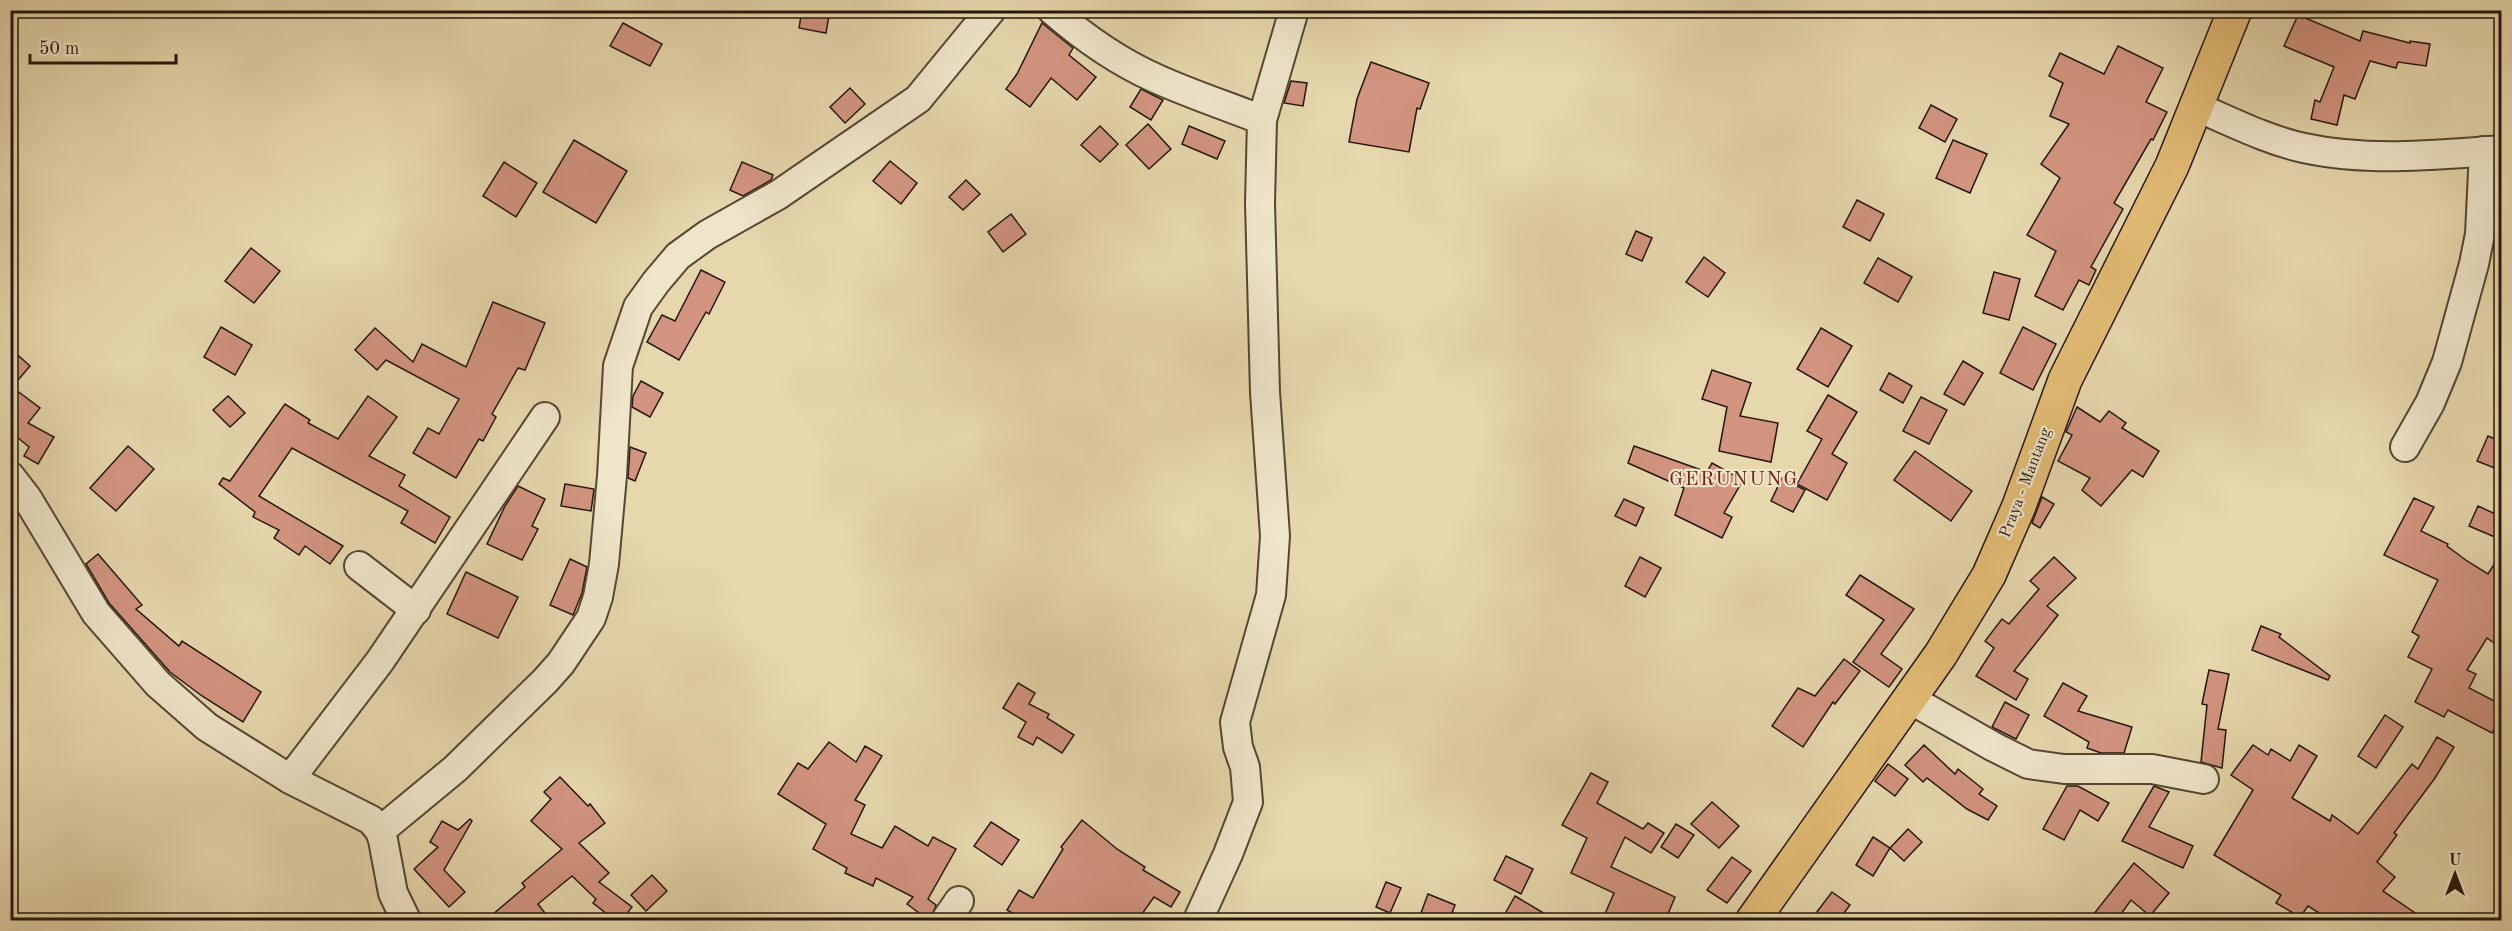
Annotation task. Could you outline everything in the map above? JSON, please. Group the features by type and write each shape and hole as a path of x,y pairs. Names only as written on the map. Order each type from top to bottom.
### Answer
{"main road":[{"name":"Praya - Mantang","path":"1753,921 1910,699 1957,630 1989,576 2019,507 2065,380 2172,166 2235,10"}],"street":[{"path":"380,831 455,769 545,681 591,618 598,597 604,564 613,464 618,366 638,307 656,282 678,256 707,235 778,195 918,99 991,10"},
{"path":"1052,10 1067,24 1155,78 1262,120"},
{"path":"1198,921 1248,802 1245,767 1238,747 1235,722 1270,595 1275,558 1265,392 1260,203 1262,120 1294,10"},
{"path":"2197,107 2275,140 2306,148 2386,155 2493,150 2474,264 2447,362 2426,411 2406,447"},
{"path":"290,779 381,662 545,417"},
{"path":"10,476 27,498 96,613 158,684 207,727 290,779 371,820 380,831 386,849 393,893 405,921"},
{"path":"359,566 416,610"},
{"path":"1910,699 2028,764 2064,769 2152,769 2204,779"}],"building":[{"path":"802,10 830,10 826,33 799,28"},
{"path":"2298,15 2360,41 2363,31 2410,43 2410,41 2430,44 2426,66 2398,62 2396,68 2370,61 2355,99 2344,95 2337,125 2311,119 2315,100 2320,102 2334,67 2284,46"},
{"path":"623,23 662,44 650,66 610,46"},
{"path":"1042,23 1073,48 1069,55 1096,77 1077,100 1051,78 1030,107 1006,89 1017,74"},
{"path":"2118,46 2163,68 2146,102 2167,112 2153,140 2151,139 2114,203 2123,209 2091,267 2096,270 2089,285 2079,280 2063,310 2035,296 2056,251 2027,235 2060,178 2041,164 2069,124 2050,116 2063,83 2049,76 2060,53 2104,74"},
{"path":"1371,62 1429,83 1420,109 1417,108 1409,152 1349,142 1357,99"},
{"path":"1291,81 1307,83 1303,106 1284,103"},
{"path":"850,88 865,104 845,123 830,107"},
{"path":"1141,89 1163,100 1151,120 1130,107"},
{"path":"1931,105 1957,119 1945,142 1919,128"},
{"path":"1148,124 1171,149 1149,169 1126,145"},
{"path":"1100,126 1118,144 1100,162 1081,145"},
{"path":"1189,126 1225,141 1217,159 1182,144"},
{"path":"574,140 627,171 596,223 543,192"},
{"path":"1953,140 1987,154 1970,193 1936,178"},
{"path":"890,161 917,183 901,204 873,181"},
{"path":"504,162 537,183 516,217 483,196"},
{"path":"742,162 773,175 771,180 743,196 730,190"},
{"path":"966,180 980,194 963,210 949,197"},
{"path":"1857,200 1884,214 1870,241 1843,227"},
{"path":"1011,214 1026,234 1003,252 988,232"},
{"path":"1636,231 1652,238 1642,261 1626,254"},
{"path":"251,248 280,271 254,303 225,281"},
{"path":"1704,257 1725,273 1708,297 1686,282"},
{"path":"1878,258 1912,277 1898,302 1864,283"},
{"path":"701,270 725,282 709,314 706,312 679,360 647,342 662,315 675,321"},
{"path":"1994,272 2020,279 2009,320 1983,313"},
{"path":"493,302 545,323 525,370 518,368 492,414 496,417 483,441 479,439 456,478 413,453 428,428 439,434 459,399 386,360 377,370 355,350 375,328 413,362 422,344 466,367"},
{"path":"221,327 252,345 235,375 204,357"},
{"path":"2023,327 2056,344 2033,390 2000,373"},
{"path":"1821,328 1852,346 1828,387 1797,369"},
{"path":"10,348 30,366 12,387 40,408 28,423 54,437 38,464 24,456 29,447 17,437 10,446"},
{"path":"1963,361 1983,373 1964,405 1944,394"},
{"path":"1712,370 1751,383 1740,416 1778,423 1771,462 1719,451 1727,407 1702,399"},
{"path":"1889,373 1912,386 1903,403 1880,390"},
{"path":"641,381 663,393 650,417 632,407 633,396"},
{"path":"1828,395 1857,412 1832,454 1847,463 1827,500 1797,484 1822,439 1807,431"},
{"path":"228,396 245,413 230,427 213,410"},
{"path":"368,396 397,417 369,456 405,475 399,486 450,517 435,543 401,523 408,511 292,448 259,496 343,546 330,564 305,546 299,555 274,538 279,530 253,517 255,512 219,484 223,478 230,481 285,404 310,420 308,423 338,439"},
{"path":"1921,397 1947,410 1929,444 1903,431"},
{"path":"2077,407 2100,422 2109,411 2126,423 2122,428 2159,451 2143,477 2132,470 2101,506 2082,490 2090,478 2058,461 2072,435 2066,432"},
{"path":"2488,436 2502,442 2502,471 2477,461"},
{"path":"128,446 154,469 116,511 90,488"},
{"path":"1634,446 1707,472 1712,463 1743,480 1724,513 1732,517 1722,538 1675,515 1684,488 1628,463"},
{"path":"630,447 646,453 635,481 628,478"},
{"path":"1915,451 1972,491 1951,521 1894,480"},
{"path":"1782,478 1805,490 1793,512 1771,501"},
{"path":"565,484 594,489 591,511 561,506"},
{"path":"518,486 545,499 532,526 538,529 522,560 487,544 505,506"},
{"path":"2042,497 2054,504 2040,528 2032,523"},
{"path":"2414,498 2434,507 2421,531 2448,544 2447,546 2467,561 2488,574 2502,552 2502,631 2494,643 2487,638 2467,670 2476,674 2469,688 2502,705 2502,715 2492,733 2448,710 2444,717 2415,702 2432,669 2408,657 2419,636 2412,632 2438,580 2384,555"},
{"path":"1624,499 1644,508 1636,526 1615,516"},
{"path":"2478,506 2502,517 2502,540 2469,526"},
{"path":"98,554 142,605 136,609 179,646 182,641 261,692 243,722 170,672 109,603 86,564"},
{"path":"1640,557 1661,568 1645,597 1625,586"},
{"path":"2054,557 2076,578 2047,606 2058,615 2014,671 2028,679 2016,700 1976,676 1994,648 1985,641 2002,619 2009,624 2039,589 2030,581"},
{"path":"570,559 587,567 582,593 573,615 550,605"},
{"path":"466,572 518,597 498,638 447,614"},
{"path":"1860,575 1914,609 1881,654 1902,669 1889,687 1853,662 1884,620 1846,595"},
{"path":"2261,626 2281,634 2279,637 2330,676 2328,680 2252,650"},
{"path":"1844,659 1860,671 1835,704 1833,702 1803,747 1772,726 1798,688 1815,696"},
{"path":"2209,670 2229,674 2218,729 2226,730 2222,768 2201,762 2207,705 2202,704"},
{"path":"1018,683 1035,693 1029,704 1049,714 1047,718 1074,735 1062,753 1037,737 1033,745 1018,737 1026,722 1003,708"},
{"path":"2063,683 2087,696 2078,711 2132,727 2124,753 2101,753 2087,748 2089,742 2044,716"},
{"path":"2005,702 2029,715 2016,739 1992,727"},
{"path":"2385,715 2403,727 2376,768 2358,756"},
{"path":"2437,737 2454,747 2435,778 2394,833 2397,835 2377,862 2395,877 2383,891 2427,921 2342,921 2333,915 2330,920 2308,906 2300,917 2276,903 2281,895 2214,855 2253,790 2231,775 2253,745 2268,755 2271,749 2290,761 2299,745 2317,756 2292,798 2330,821 2332,815 2358,834 2412,764 2418,769"},
{"path":"829,742 856,762 865,746 882,756 855,800 865,805 851,834 882,848 895,826 928,846 933,837 956,849 928,899 936,905 930,921 907,904 913,897 876,878 873,886 845,873 847,868 813,849 826,824 778,794 798,763 808,769"},
{"path":"1924,745 1955,774 1958,769 1983,789 1979,794 1997,806 1988,820 1967,809 1927,778 1923,782 1905,765"},
{"path":"1888,764 1908,779 1895,796 1875,781"},
{"path":"1591,773 1608,782 1597,803 1643,829 1648,823 1664,833 1651,853 1625,837 1611,867 1675,897 1665,921 1602,921 1614,893 1571,873 1587,838 1562,825"},
{"path":"560,777 588,806 590,804 605,823 579,843 609,873 599,882 632,907 621,921 616,921 593,903 596,899 572,876 538,904 551,921 485,921 525,887 522,883 562,849 531,821 551,799 544,792"},
{"path":"2067,786 2078,786 2109,803 2098,821 2080,810 2064,840 2043,829"},
{"path":"2154,786 2169,792 2149,827 2193,846 2183,868 2122,841"},
{"path":"1712,802 1739,826 1719,848 1691,824"},
{"path":"470,819 472,821 444,870 465,892 449,907 414,869 438,847 430,842 442,821 458,830"},
{"path":"1082,820 1117,849 1145,867 1143,870 1180,892 1171,907 1154,897 1137,921 1026,921 1007,910 1019,890 1033,898 1063,849 1061,847"},
{"path":"991,822 1019,840 1002,865 974,846"},
{"path":"1676,824 1694,835 1678,858 1661,847"},
{"path":"1908,829 1922,842 1904,861 1890,848"},
{"path":"1873,837 1890,848 1873,876 1856,865"},
{"path":"1506,856 1533,869 1521,894 1494,880"},
{"path":"1732,857 1751,871 1727,903 1707,890"},
{"path":"2134,863 2169,893 2150,916 2131,900 2116,921 2101,921 2093,915"},
{"path":"652,875 667,891 646,911 631,895"},
{"path":"1386,882 1401,888 1390,913 1376,907"},
{"path":"1832,892 1850,905 1838,921 1810,921"},
{"path":"1428,894 1455,905 1449,921 1418,921"},
{"path":"1515,896 1557,921 1501,921"}],"district":[{"name":"GERUNUNG","path":"1734,480"}]}
